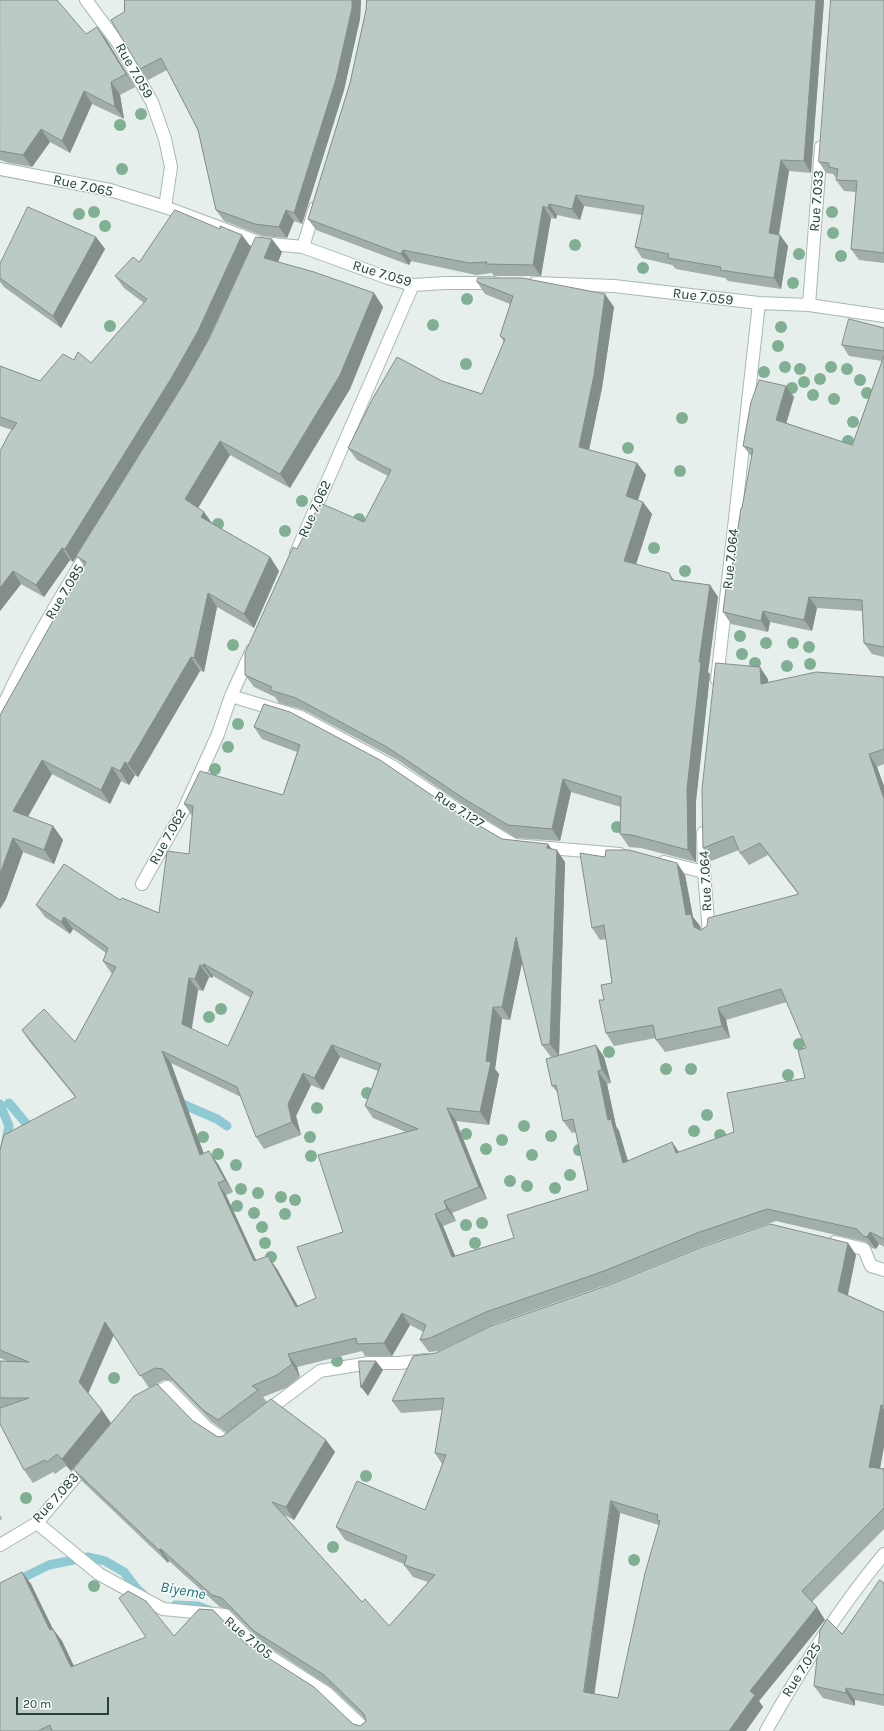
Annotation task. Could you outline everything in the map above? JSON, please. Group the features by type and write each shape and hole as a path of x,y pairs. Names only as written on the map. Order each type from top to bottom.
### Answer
{"street":[{"name":"Rue 7.059","path":"86,0 118,43 152,102 165,139 171,167 165,207 261,243 304,247 388,278 413,285 445,283 508,283"},
{"name":"Rue 7.033","path":"809,305 821,138"},
{"name":"Rue 7.065","path":"0,169 110,190 165,207"},
{"path":"304,247 319,195"},
{"path":"255,257 261,243"},
{"name":"Rue 7.059","path":"523,283 614,286 759,303 809,305 884,316"},
{"name":"Rue 7.062","path":"291,563 413,285"},
{"name":"Rue 7.064","path":"716,694 759,303"},
{"name":"Rue 7.085","path":"0,713 10,690 59,599 96,539"},
{"name":"Rue 7.062","path":"142,884 184,809 218,734 230,696 256,640"},
{"name":"Rue 7.127","path":"230,696 301,717 392,766 471,819 514,845 631,855"},
{"name":"Rue 7.064","path":"703,817 704,872 709,935"},
{"path":"653,859 704,872"},
{"path":"821,1238 864,1249 871,1266 884,1270"},
{"path":"252,1423 320,1371 369,1363 399,1363 440,1358"},
{"path":"137,1403 167,1387 207,1428 227,1442 240,1433"},
{"name":"Rue 7.083","path":"0,1545 37,1523 96,1453"},
{"name":"Rue 7.105","path":"37,1523 98,1574 162,1609 225,1615 258,1649 327,1693 367,1731"},
{"name":"Rue 7.025","path":"766,1731 810,1656 863,1579 884,1554"}],"building":[{"path":"0,0 57,0 86,34 97,27 126,74 111,82 115,107 84,91 62,141 41,129 23,155 0,151"},
{"path":"125,0 352,0 352,8 336,79 294,213 286,210 279,227 255,224 216,210 198,130 161,58 140,69 111,20 124,12"},
{"path":"367,0 816,0 804,161 781,160 769,233 780,235 774,278 720,270 721,267 668,258 669,254 635,247 644,206 576,195 572,209 549,204 548,208 543,206 533,265 486,264 487,262 469,263 403,250 401,254 308,219 350,83"},
{"path":"831,0 884,0 884,253 851,249 857,181 836,180 838,169 829,167 829,163 819,162"},
{"path":"28,207 96,237 53,316 0,278 0,264"},
{"path":"175,210 220,229 220,226 242,235 198,331 172,377 65,549 62,548 36,585 13,571 0,588 0,451 17,423 0,417 0,366 40,381 63,354 74,360 78,352 91,363 147,299 115,276 133,257 139,262"},
{"path":"256,237 272,239 264,258 314,272 374,293 340,375 280,474 220,441 185,499 204,512 201,517 270,557 244,614 208,593 194,658 191,657 128,764 125,762 120,771 112,767 101,790 42,760 13,811 53,826 44,850 13,838 0,874 0,715 86,562 76,556 184,383 210,337"},
{"path":"478,278 522,278 605,294 594,375 579,447 637,463 626,496 643,502 624,561 669,573 672,580 710,585 699,662 701,662 687,789 688,850 632,835 620,834 621,797 563,779 552,829 508,825 466,800 387,747 296,698 270,690 272,687 245,675 245,653 293,547 297,549 320,503 364,522 391,470 348,448 373,398 397,357 442,381 482,394 505,339 500,336 513,296 477,282"},
{"path":"849,319 884,328 884,351 842,345"},
{"path":"884,356 884,647 864,643 862,600 809,597 804,620 763,611 761,621 723,612 726,588 729,588 741,508 753,449 743,446 751,402 759,380 786,386 776,420 852,445"},
{"path":"716,663 760,667 761,684 816,672 884,677 884,749 869,754 884,799 884,1239 870,1232 867,1237 863,1236 857,1229 767,1209 697,1233 604,1271 486,1312 430,1338 420,1340 426,1325 402,1313 384,1343 357,1344 356,1338 288,1354 292,1364 277,1375 252,1386 258,1390 218,1420 203,1410 163,1369 155,1368 140,1376 105,1322 79,1382 102,1410 62,1459 57,1454 47,1462 45,1460 24,1470 0,1424 0,1408 29,1398 0,1398 0,1361 29,1362 0,1350 0,1150 4,1135 76,1097 22,1030 44,1009 75,1042 116,967 103,961 108,948 64,917 61,922 36,905 64,864 120,900 122,898 159,913 167,851 189,854 193,806 184,804 200,771 283,795 300,745 254,727 264,704 290,712 380,760 458,813 502,839 548,844 547,848 557,850 550,1044 542,1045 516,937 502,1007 493,1007 486,1061 491,1062 480,1112 447,1108 479,1187 444,1201 447,1209 435,1214 452,1257 514,1238 507,1215 588,1190 573,1119 563,1121 556,1085 552,1086 546,1059 596,1045 602,1070 598,1071 608,1120 611,1119 623,1163 672,1142 676,1153 734,1132 727,1093 805,1078 798,1050 806,1048 781,989 718,1008 722,1026 656,1040 653,1025 606,1033 599,1000 604,1000 601,985 612,983 604,925 592,928 580,853 605,857 606,850 629,850 677,863 686,915 691,914 694,927 701,930 707,926 708,918 799,894 760,843 740,853 733,836 703,848 702,790","holes":["204,964 253,992 228,1046 182,1024 189,978 195,979 200,965 203,966","332,1045 381,1064 365,1106 418,1129 318,1155 343,1232 297,1247 316,1298 296,1307 268,1256 254,1261 218,1183 225,1180 209,1151 200,1155 162,1051 237,1087 256,1137 292,1122 288,1104 303,1073 314,1078"]},
{"path":"770,1224 848,1243 838,1291 884,1312 884,1406 881,1405 869,1467 884,1469 884,1508 802,1591 817,1607 750,1691 755,1695 729,1731 52,1731 50,1725 38,1731 0,1731 0,1583 22,1572 50,1630 53,1629 71,1667 146,1637 119,1598 128,1591 146,1601 174,1636 199,1609 213,1610 245,1643 314,1687 353,1724 360,1726 366,1721 364,1714 324,1675 254,1631 222,1598 212,1595 161,1549 159,1550 73,1469 134,1396 157,1384 193,1421 218,1437 223,1436 271,1399 326,1440 286,1507 272,1502 362,1602 365,1599 389,1626 435,1575 404,1565 407,1556 336,1527 357,1481 425,1510 446,1455 435,1453 444,1398 392,1401 413,1356 436,1353 491,1326 609,1285 702,1247","holes":["611,1501 658,1515 657,1520 660,1521 645,1573 618,1698 584,1692"]},
{"path":"359,1361 376,1361 361,1387"},
{"path":"880,1580 884,1583 884,1695 846,1688 846,1693 814,1686 820,1630 827,1619 842,1634"}],"waterway":[{"path":"9,1103 34,1133"},
{"path":"176,1105 180,1103 217,1119 227,1126"},
{"name":"Biyeme","path":"0,1104 9,1126 5,1146"},
{"name":"Biyeme","path":"0,1589 49,1565 88,1557 105,1561 124,1572 137,1589 143,1594"},
{"name":"Biyeme","path":"175,1605 198,1606 211,1611"}]}
